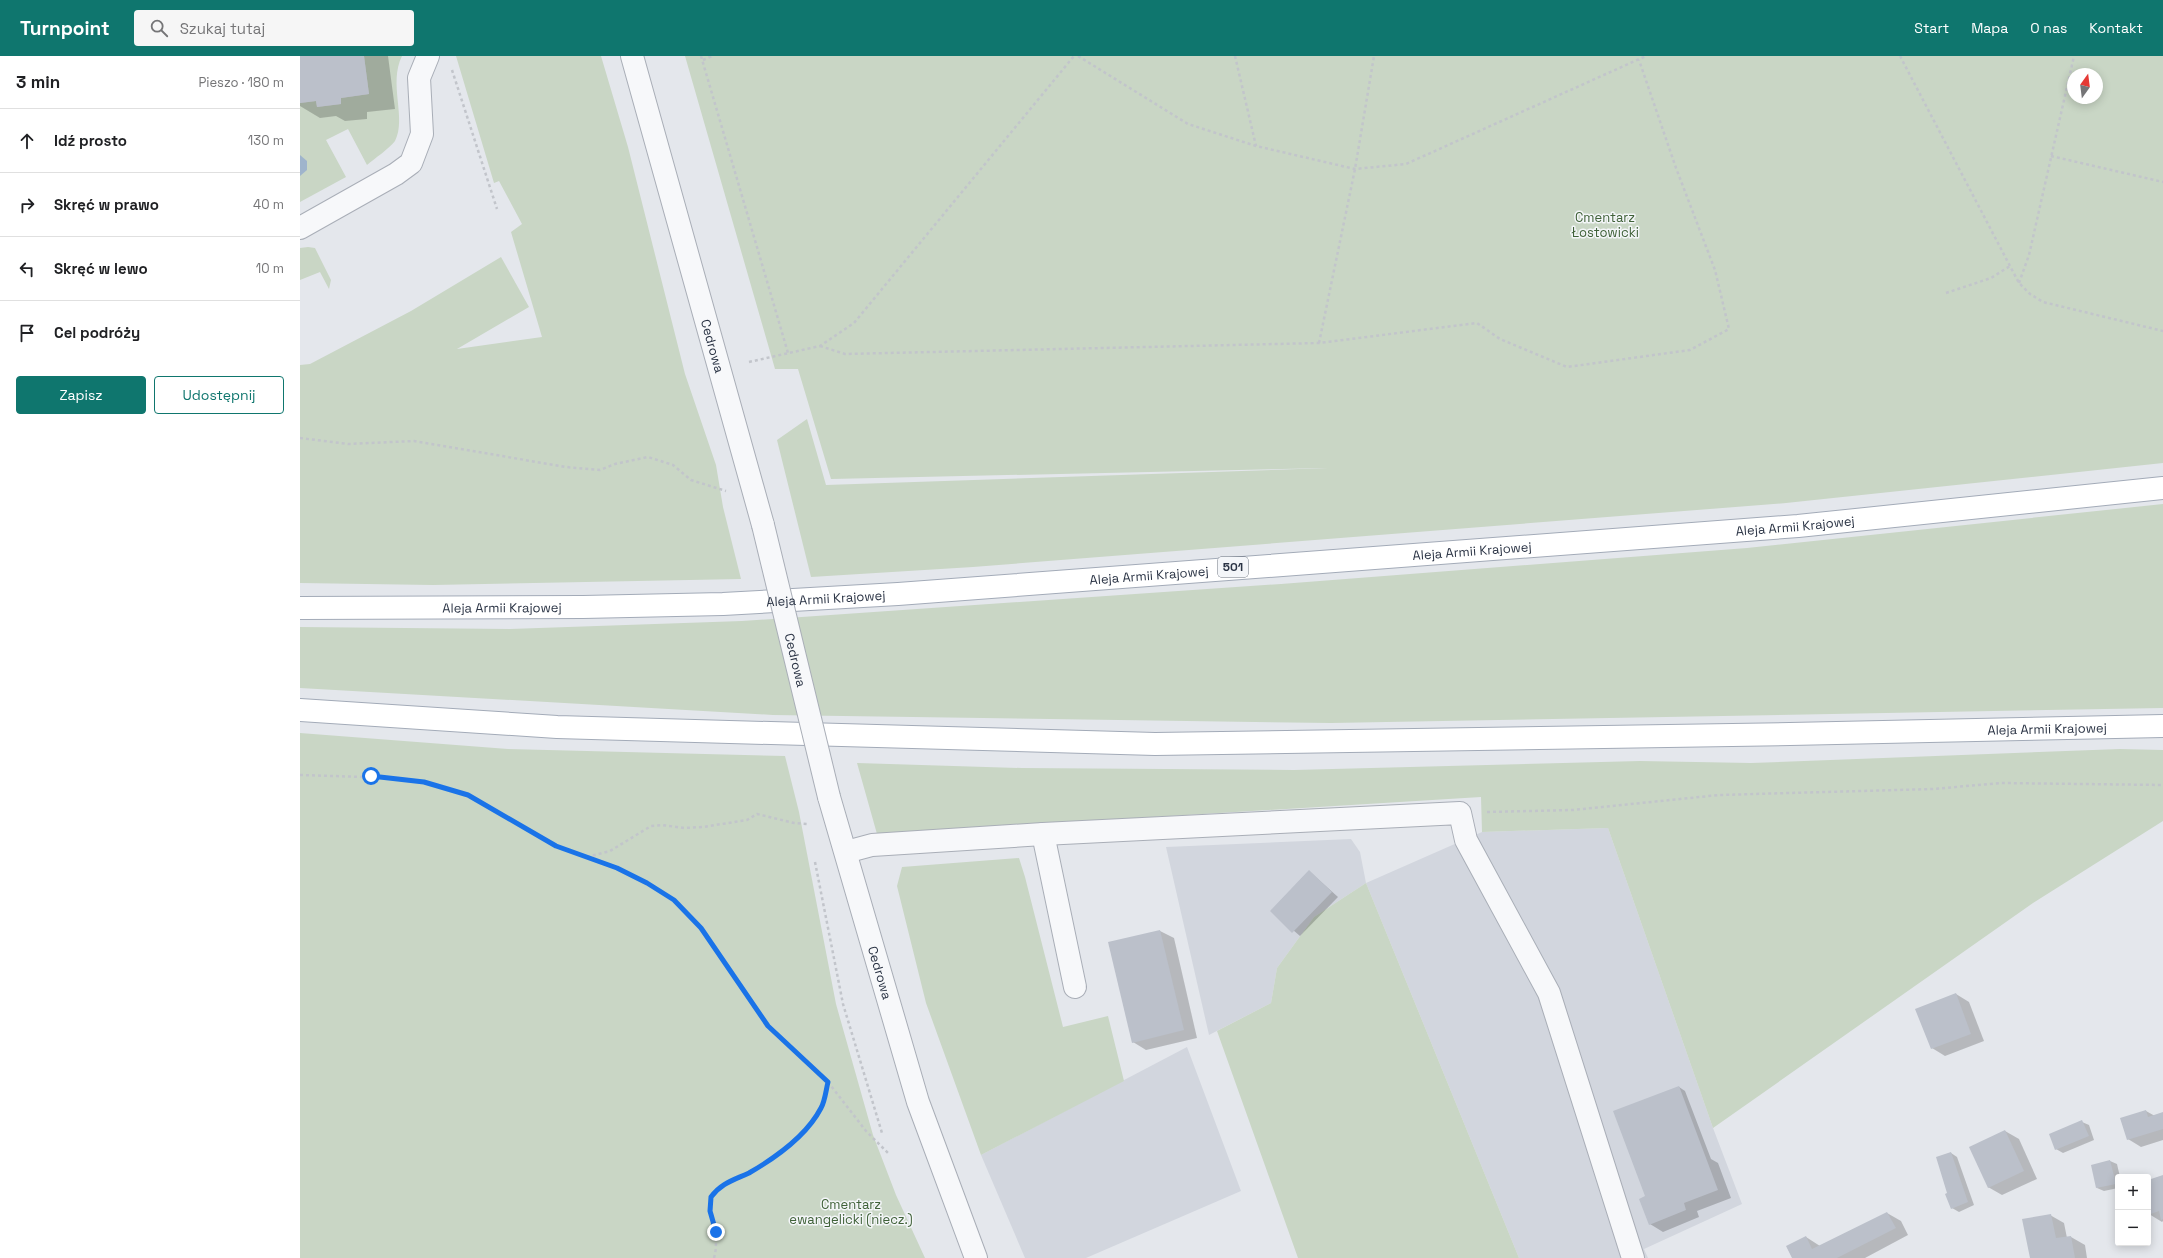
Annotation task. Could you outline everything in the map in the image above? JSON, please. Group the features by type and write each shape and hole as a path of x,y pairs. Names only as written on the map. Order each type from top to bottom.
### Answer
{"main road":[{"name":"Aleja Armii Krajowej","path":"300,608 724,604 898,594 1798,526 2163,488"},
{"name":"Aleja Armii Krajowej","path":"300,710 565,728 1155,744 1790,734 2163,726"}],"street":[{"path":"300,228 396,174 411,163 422,134 419,78 428,56"},
{"name":"Cedrowa","path":"632,56 763,525 829,797 918,1102 976,1258"},
{"path":"846,852 872,845 1043,834 1460,813 1466,840 1549,993 1632,1258"},
{"path":"1043,834 1075,987"}],"path":[{"path":"702,56 788,353"},
{"path":"703,60 712,56"},
{"path":"749,362 820,346 854,323 1074,56"},
{"path":"1078,56 1188,124 1256,146 1355,169 1406,164 1646,56"},
{"path":"1236,56 1256,146"},
{"path":"1319,343 1355,169 1374,56"},
{"path":"1900,56 2010,266 2019,282 2030,294 2042,302 2163,331"},
{"path":"2019,282 2029,255 2074,56"},
{"path":"820,346 845,354 1319,343 1478,323 1500,339 1567,367 1690,350 1729,329 1715,270 1676,168 1639,60"},
{"path":"450,63 496,209"},
{"path":"2051,156 2163,182"},
{"path":"1946,293 1991,278 2010,266"},
{"path":"300,438 348,444 414,441 566,467 600,470 615,464 648,457 673,465 691,480 726,491"},
{"path":"300,775 371,776 424,782 468,795 556,846 617,868 647,883 674,900 701,928 768,1026 828,1082 866,1131 888,1153"},
{"path":"1460,813 1573,810 1719,795 1933,789 2001,783 2163,785"},
{"path":"586,857 610,850 651,826 662,825 684,828 703,827 747,820 757,814 794,823 808,824"},
{"path":"815,862 843,1004 882,1133"},
{"path":"714,1258 716,1232 710,1211 711,1197 722,1184 749,1172 783,1150 804,1131 821,1108 828,1082"}],"shaded area":[{"path":"1608,828 1713,1128 1742,1204 1644,1249 1648,1258 1519,1258 1366,883 1482,832"},
{"path":"1351,839 1360,852 1366,883 1314,917 1277,968 1271,1003 1209,1035 1166,847"},
{"path":"1187,1047 1241,1191 1086,1258 1025,1258 981,1155"}],"green space":[{"path":"364,56 402,56 398,67 397,78 399,122 395,141 367,165 348,129 326,140 346,177 300,202 300,103 316,101 317,107 341,104 341,98 369,94"},
{"path":"456,56 601,56 628,147 685,374 716,465 723,507 741,579 433,585 300,583 300,365 310,364 411,311 501,257 529,307 457,349 542,337 511,232 522,224 499,181 494,183"},
{"name":"Cmentarz Łostowicki","path":"685,56 2163,56 2163,463 1786,503 973,567 811,577 777,440 807,419 826,485 1328,468 831,479 798,369 775,369"},
{"path":"300,248 315,248 331,280 329,289 320,272 300,280"},
{"path":"2163,504 2163,708 1331,723 773,715 300,688 300,627 510,629 742,621 1281,584 1747,548"},
{"name":"Cmentarz ewangelicki (niecz.)","path":"300,733 508,749 785,756 799,812 836,1004 873,1135 896,1195 925,1258 300,1258"},
{"path":"2120,749 2163,750 2163,821 2033,903 1713,1128 1608,828 1482,832 1481,797 877,834 857,763 1022,768 1294,770 1640,761 1751,763"},
{"path":"1019,858 1063,1027 1108,1016 1124,1081 981,1155 926,1003 897,886 902,867"},
{"path":"1366,883 1519,1258 1298,1258 1217,1031 1271,1003 1277,968 1314,917"}],"water":[{"path":"300,155 307,161 307,170 300,176"}],"building":[{"path":"300,56 364,56 369,94 341,98 341,104 317,107 316,101 300,103"},
{"path":"1309,870 1332,892 1292,933 1270,911"},
{"path":"1160,930 1184,1030 1132,1043 1108,942"},
{"path":"1956,993 1971,1034 1931,1049 1915,1009"},
{"path":"1679,1086 1718,1190 1684,1203 1686,1210 1649,1225 1639,1199 1645,1196 1613,1111"},
{"path":"2146,1110 2148,1117 2163,1112 2163,1129 2127,1140 2120,1118"},
{"path":"2082,1120 2089,1136 2055,1150 2049,1134"},
{"path":"2005,1130 2024,1171 1988,1188 1969,1147"},
{"path":"1951,1152 1968,1202 1951,1209 1945,1194 1947,1193 1936,1157"},
{"path":"2110,1160 2115,1184 2096,1188 2091,1165"},
{"path":"2163,1175 2163,1219 2161,1220 2159,1211 2151,1214 2151,1179"},
{"path":"1887,1212 1896,1228 1837,1258 1792,1258 1786,1246 1806,1236 1812,1249"},
{"path":"2051,1214 2056,1238 2071,1236 2075,1258 2030,1258 2022,1219"}],"route":[{"path":"371,776 424,782 468,795 556,846 617,868 647,883 674,900 701,928 752,1005 768,1026 828,1082 821,1108 804,1131 783,1150 749,1172 722,1184 711,1197 710,1211 716,1232"}]}
